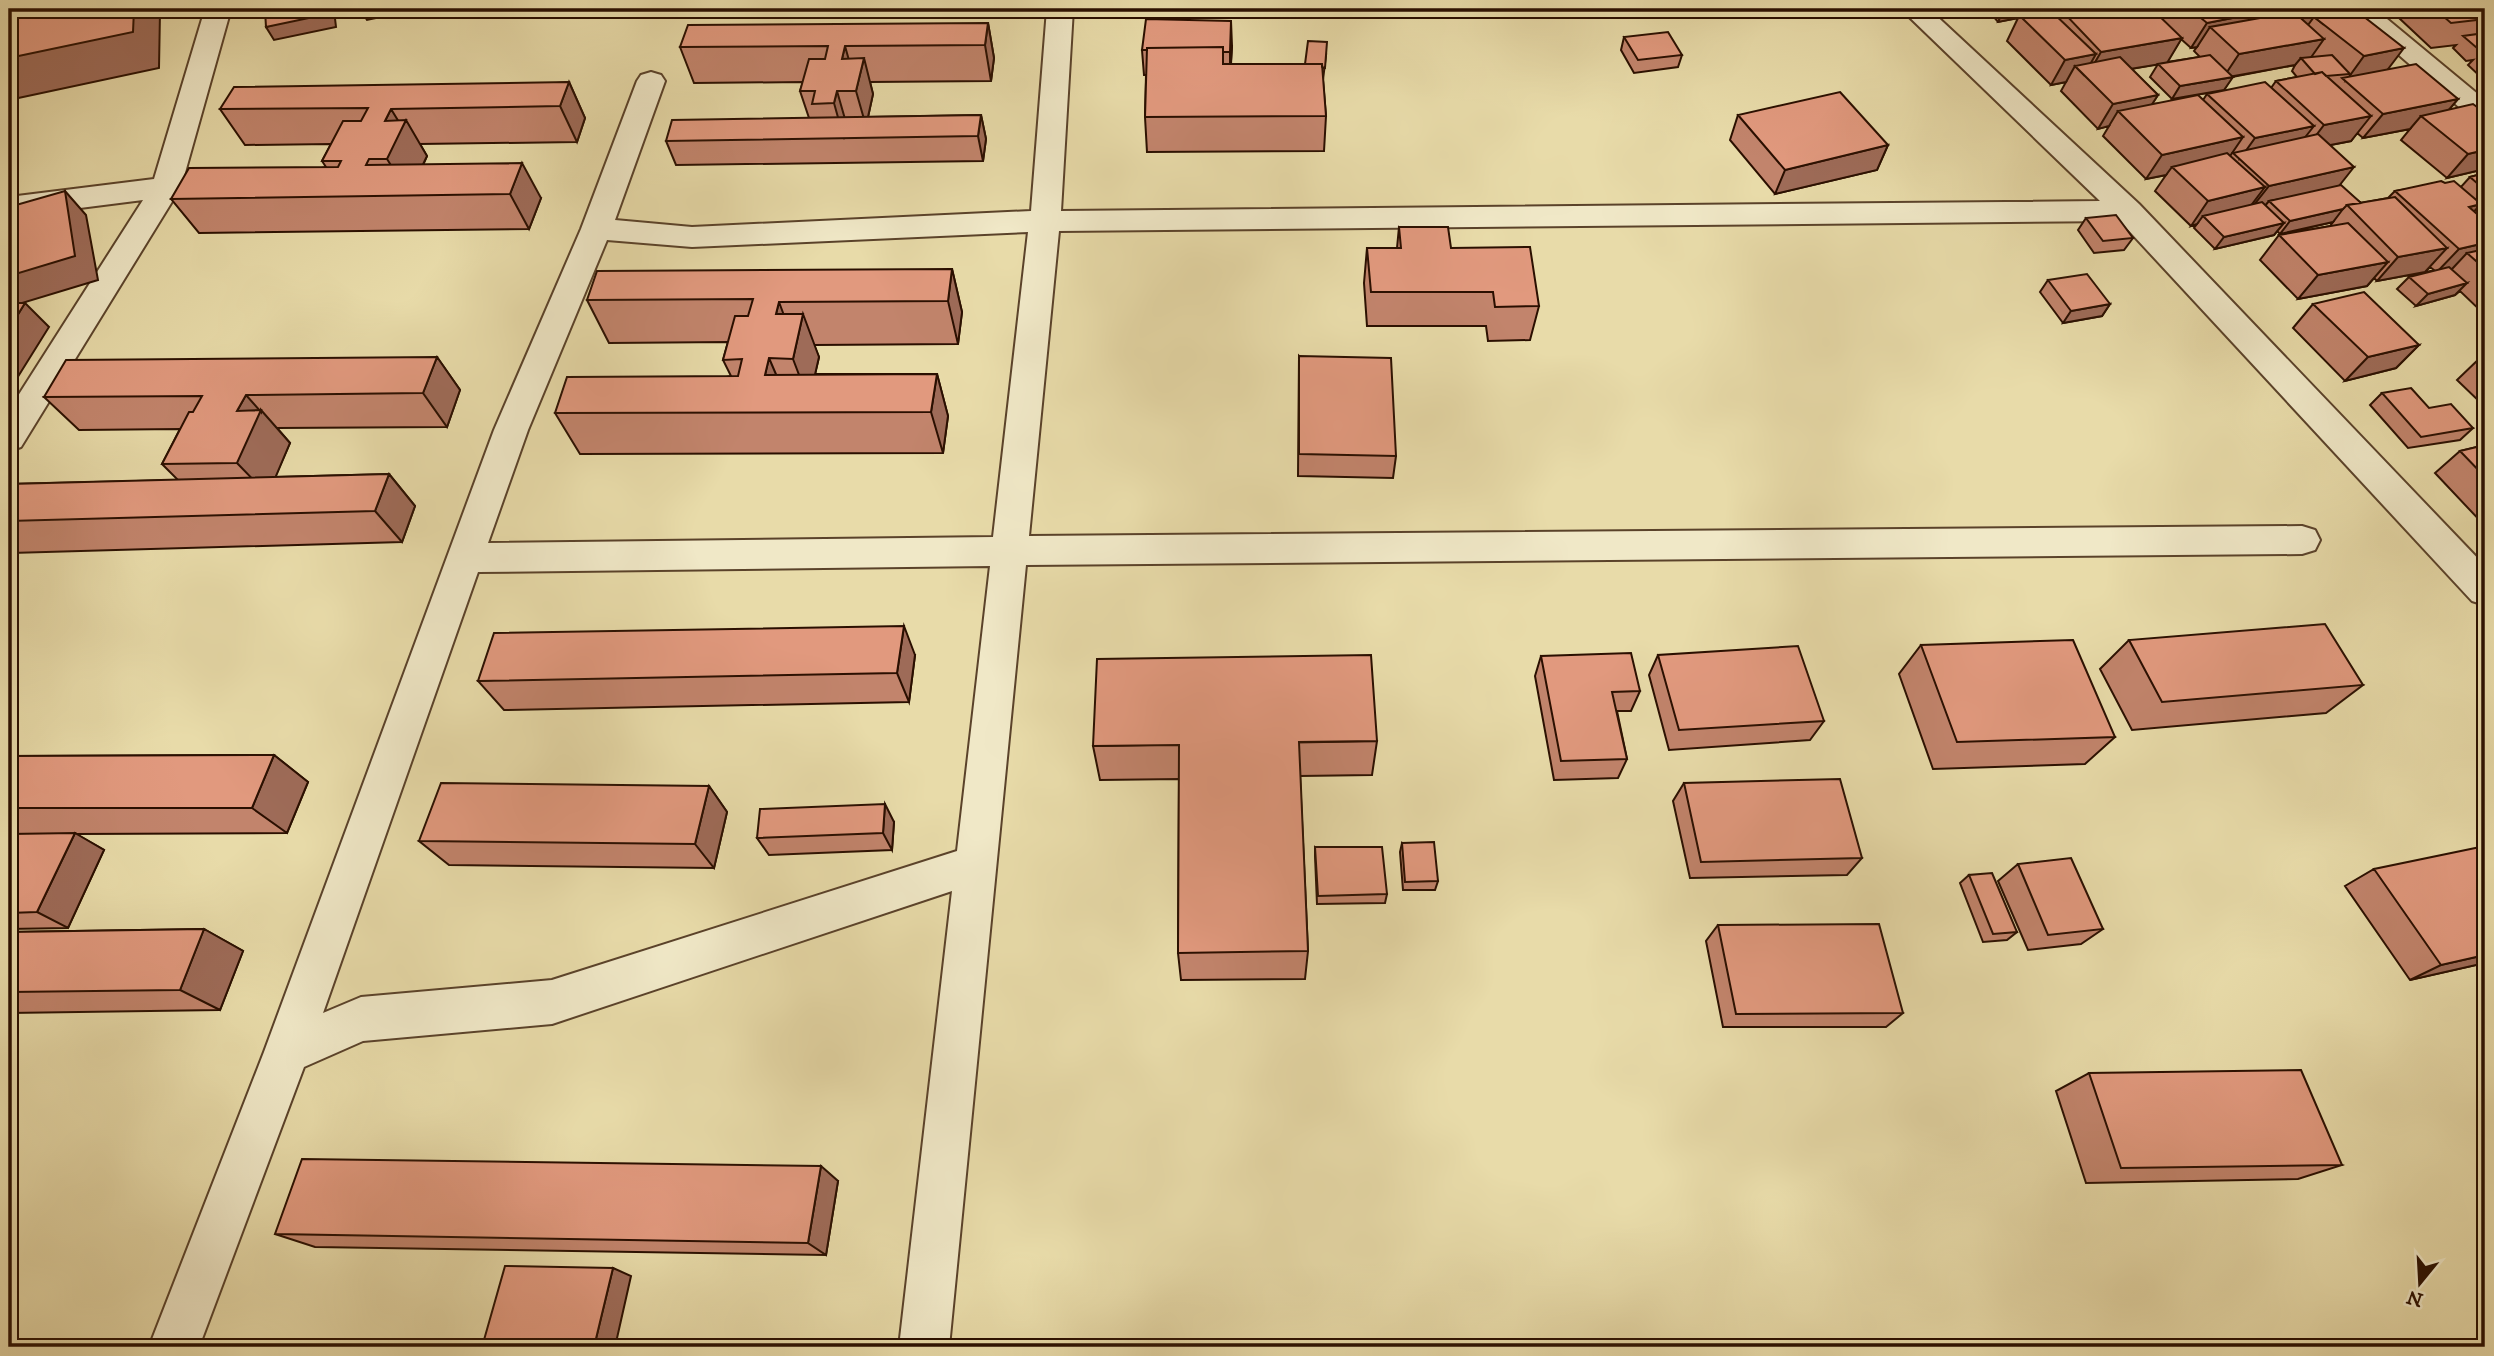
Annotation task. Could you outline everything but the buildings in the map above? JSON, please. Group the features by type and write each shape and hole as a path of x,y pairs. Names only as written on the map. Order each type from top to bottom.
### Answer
{"street":[{"path":"9,438 166,187 218,9"},
{"path":"924,1347 1045,221 1060,9"},
{"path":"1914,9 2127,211 2485,590"},
{"path":"2359,9 2485,115"},
{"path":"174,1347 287,1052 511,430 596,229 651,81"},
{"path":"9,207 166,187"},
{"path":"596,229 692,237 1045,221 2127,211"},
{"path":"465,558 2302,540"},
{"path":"287,1052 361,1019 552,1002 976,864"}]}
